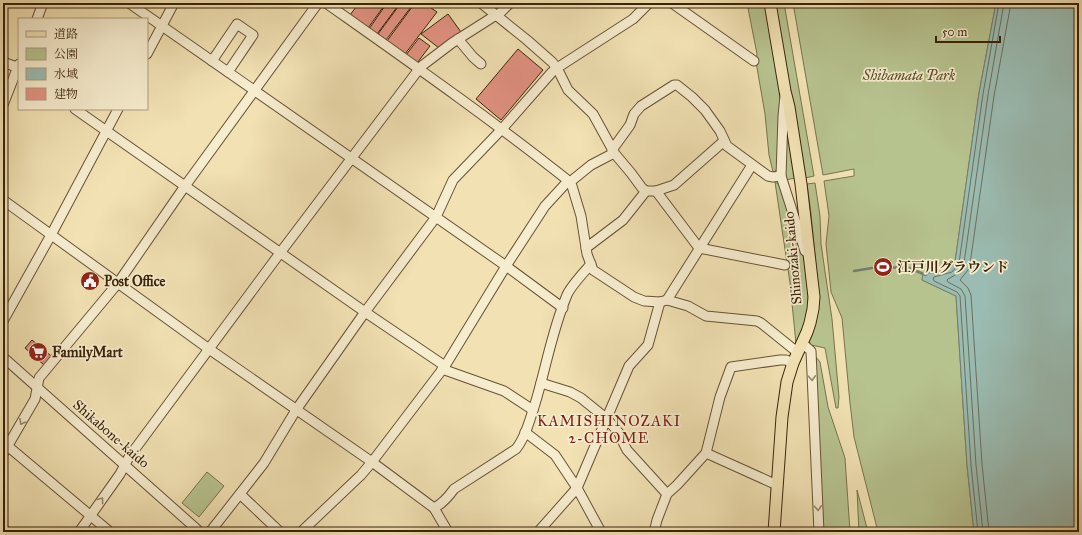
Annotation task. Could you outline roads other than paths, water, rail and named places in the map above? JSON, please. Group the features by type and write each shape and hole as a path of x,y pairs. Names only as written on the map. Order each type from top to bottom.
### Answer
{"main road":[{"name":"Shinozaki-kaido","path":"770,3 802,184 814,297 810,323 793,362 787,382 782,417 774,532"}],"street":[{"path":"37,18 43,3"},
{"path":"129,3 506,266 563,308"},
{"path":"148,52 174,3"},
{"path":"3,454 5,444 35,399 39,378 118,283 185,186 318,3"},
{"path":"326,3 502,129 569,182 572,186 581,216 586,248 593,270 634,297 644,301 663,301 688,306 706,316 757,321 800,347 811,351 819,532"},
{"path":"481,3 552,62 568,90 594,114 613,151 646,191 656,191 674,185 724,141"},
{"path":"79,532 120,474 129,457 209,348 419,69 458,39 496,16 510,3"},
{"path":"210,532 264,463 296,410 365,312 436,217 453,180 502,129 556,68 633,19 649,3"},
{"path":"672,3 754,61"},
{"path":"212,61 238,24 253,35 228,72"},
{"path":"458,39 481,64"},
{"path":"3,62 18,67 3,105"},
{"path":"301,532 361,475 443,368 545,206 569,182 590,165 613,151 630,125 634,114 641,106 676,85 706,110 720,130 727,146 768,176 780,176"},
{"path":"785,91 780,176 812,272"},
{"path":"76,110 443,368 504,391 533,410"},
{"path":"3,321 117,110"},
{"path":"538,532 577,488 628,366 648,346 663,301 752,165"},
{"path":"586,248 623,220 646,191"},
{"path":"656,191 699,248 785,265"},
{"path":"3,200 296,410 372,462 434,508 448,532"},
{"path":"434,508 438,506 454,489 516,448 521,442 533,410 556,326 567,294 591,264"},
{"name":"Shikabone-kaido","path":"3,357 200,532"},
{"path":"655,532 657,520 667,494 706,453 720,398 731,367 780,360 793,362"},
{"path":"541,383 570,392 607,418 620,433 627,450 667,494"},
{"path":"526,432 555,455 577,488 602,532"},
{"path":"5,444 110,532"},
{"path":"706,453 777,485"},
{"path":"240,494 280,532"},
{"path":"3,529 7,532"}],"water":[{"path":"996,3 1079,3 1079,532 974,532 967,465 956,296 922,280 923,273 941,272 952,266 955,262 979,93"}],"waterway":[{"path":"884,268 906,267 926,275"},
{"path":"854,271 872,268"}],"place":[{"name":"江戸川グラウンド","path":"883,267"},
{"name":"Post Office","path":"90,281"},
{"name":"FamilyMart","path":"38,352"}],"district":[{"name":"KAMISHINOZAKI 2-CHOME","path":"609,430"}],"park label":[{"name":"Shibamata Park","path":"909,75"}]}
